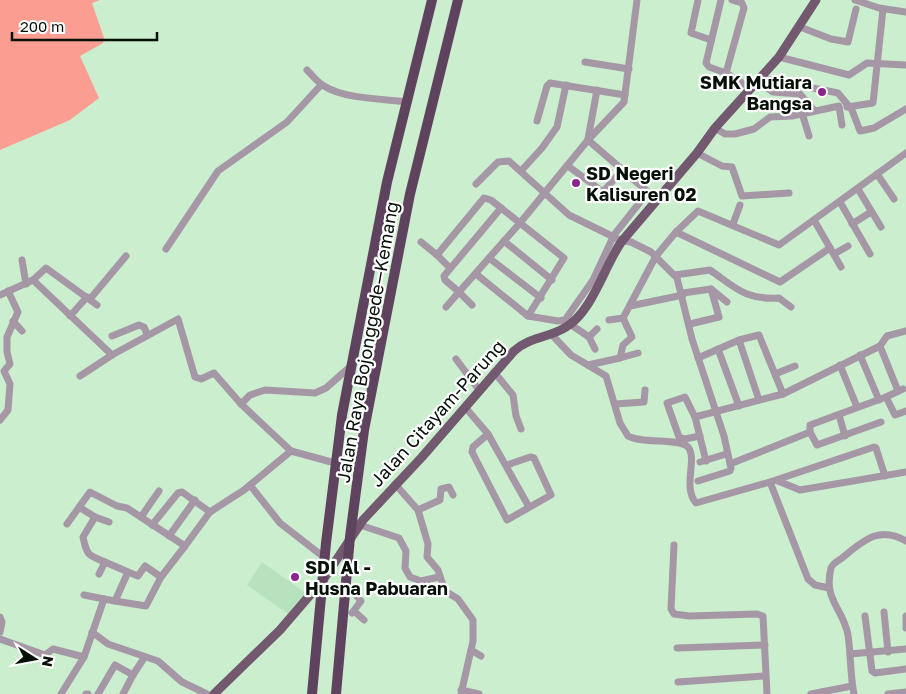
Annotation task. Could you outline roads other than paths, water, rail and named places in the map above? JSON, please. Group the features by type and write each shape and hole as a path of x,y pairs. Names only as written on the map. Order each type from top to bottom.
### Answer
{"highway":[{"name":"Jalan Raya Bojonggede—Kemang","path":"312,694 335,463 387,182 432,0"},
{"name":"Jalan Raya Bojonggede—Kemang","path":"336,694 350,537 364,430 410,194 458,0"}],"main road":[{"name":"Jalan Citayam-Parung","path":"214,694 280,630 322,580 350,537 494,372 522,343 551,334 570,324 591,298 611,256 622,241 697,153 715,128 779,57 816,0"}],"street":[{"path":"446,307 545,194 588,140 622,107 637,0"},
{"path":"698,0 691,33 711,40"},
{"path":"721,0 706,65 757,83 838,93 849,107 858,129 863,131 874,128 906,109"},
{"path":"726,73 744,8 742,3 732,0"},
{"path":"854,0 883,9 906,12"},
{"path":"800,27 831,39 848,42 856,9"},
{"path":"715,128 724,134 735,134 759,126 770,117 781,118 814,110 873,103 883,9"},
{"path":"779,57 849,75 853,74 861,65 906,65"},
{"path":"585,62 628,69"},
{"path":"307,70 321,85 347,94 408,102"},
{"path":"757,83 773,92 802,95 814,110"},
{"path":"537,122 548,84 566,85 625,95"},
{"path":"166,249 218,171 287,122 321,85"},
{"path":"521,171 557,127 566,85"},
{"path":"588,140 598,90"},
{"path":"839,106 842,125"},
{"path":"802,113 809,136"},
{"path":"476,274 528,316 558,321 565,320 593,280 614,235 648,193 588,140"},
{"path":"697,153 722,166 733,168 742,196 789,192"},
{"path":"623,318 656,256 698,210 779,244 906,153"},
{"path":"476,184 502,161 509,161 574,218 614,235 622,241 636,244 656,256 675,275 683,294 698,358 716,411 730,464 730,471 698,481"},
{"path":"568,166 603,192 623,170"},
{"path":"877,174 894,199"},
{"path":"858,189 881,228"},
{"path":"437,255 480,200 489,199 563,257 552,280 528,316"},
{"path":"840,202 870,254"},
{"path":"733,224 740,205"},
{"path":"472,305 444,278 450,268 501,208"},
{"path":"852,224 871,212"},
{"path":"814,220 841,266"},
{"path":"676,232 780,282 832,251 848,246"},
{"path":"504,241 552,280"},
{"path":"421,242 450,268"},
{"path":"70,316 126,256"},
{"path":"489,258 541,298"},
{"path":"22,260 30,282 112,355"},
{"path":"0,295 30,282 47,268 97,305"},
{"path":"675,275 710,270 741,293 763,300 778,298 791,308"},
{"path":"630,306 711,289 727,302"},
{"path":"690,324 719,317 711,289"},
{"path":"0,420 8,408 10,382 4,370 10,364 7,342 17,315 17,308 8,291"},
{"path":"609,320 623,318"},
{"path":"620,358 623,345 632,337 623,318"},
{"path":"80,376 147,334 178,319 193,374 201,379 214,373 241,404 291,451 335,463"},
{"path":"14,321 22,331"},
{"path":"570,324 589,337 595,349"},
{"path":"112,336 139,325 144,327 147,334"},
{"path":"589,337 597,329"},
{"path":"695,417 783,394 880,346 887,336 906,331"},
{"path":"551,334 571,355 606,376 620,423 629,437 680,443 688,447 691,453 690,488 696,503 778,481 874,447 876,448 885,476"},
{"path":"698,358 739,340 760,336 783,394"},
{"path":"739,340 759,400"},
{"path":"880,346 900,390 810,425 810,432 816,446 881,422"},
{"path":"718,349 739,406"},
{"path":"588,365 638,353"},
{"path":"860,355 882,398 895,415 906,412"},
{"path":"456,359 479,390"},
{"path":"840,365 857,408"},
{"path":"241,404 250,396 266,390 315,393 323,390 352,366"},
{"path":"775,374 795,366"},
{"path":"494,372 513,395 516,416 521,429"},
{"path":"615,404 644,402 645,390"},
{"path":"700,436 685,439 679,437 667,403 685,396 695,417 700,436 703,461 726,454"},
{"path":"465,407 488,434 529,507"},
{"path":"838,415 845,436"},
{"path":"730,464 810,432"},
{"path":"488,434 473,447 472,452 506,520 551,495 535,459 530,457 507,465"},
{"path":"84,595 146,606 161,577 210,512 250,485 291,451"},
{"path":"778,481 800,490 906,472"},
{"path":"770,482 808,579 811,583 829,588"},
{"path":"395,484 418,510 428,544 427,557 438,570 445,591 458,599 473,620 474,630 471,650 461,692 479,694"},
{"path":"250,485 285,527 325,558"},
{"path":"418,510 440,500 440,489 448,487 453,495"},
{"path":"141,517 159,491"},
{"path":"68,524 90,492 117,506 127,508 185,546"},
{"path":"152,525 178,493 182,492 210,512"},
{"path":"169,536 195,500"},
{"path":"79,507 94,517 109,522"},
{"path":"94,517 82,537 88,555 138,576 145,566 161,577"},
{"path":"360,525 399,538 406,551 405,568 411,577 421,581 440,577"},
{"path":"854,694 845,622 835,607 829,588 829,576 832,565 859,542 888,534 906,541"},
{"path":"674,545 671,609 674,614 689,616 760,614 764,617 767,694"},
{"path":"99,574 105,562"},
{"path":"115,601 128,572"},
{"path":"346,584 361,601 353,612 364,620"},
{"path":"61,694 84,657 104,599"},
{"path":"884,612 888,652"},
{"path":"865,616 873,672 906,669"},
{"path":"906,616 906,628"},
{"path":"0,618 2,622 0,632"},
{"path":"92,632 108,644 158,661 182,682 207,694"},
{"path":"0,639 45,655 53,649 84,657"},
{"path":"676,648 765,645"},
{"path":"850,654 906,649"},
{"path":"471,650 481,656"},
{"path":"123,694 144,658"},
{"path":"98,694 114,666 133,674"},
{"path":"678,682 765,676"},
{"path":"811,694 852,686"},
{"path":"888,694 906,692"}],"place":[{"name":"SMK Mutiara Bangsa","path":"822,92"},
{"name":"SD Negeri Kalisuren 02","path":"576,183"},
{"name":"SDI Al - Husna Pabuaran","path":"295,577"}]}
